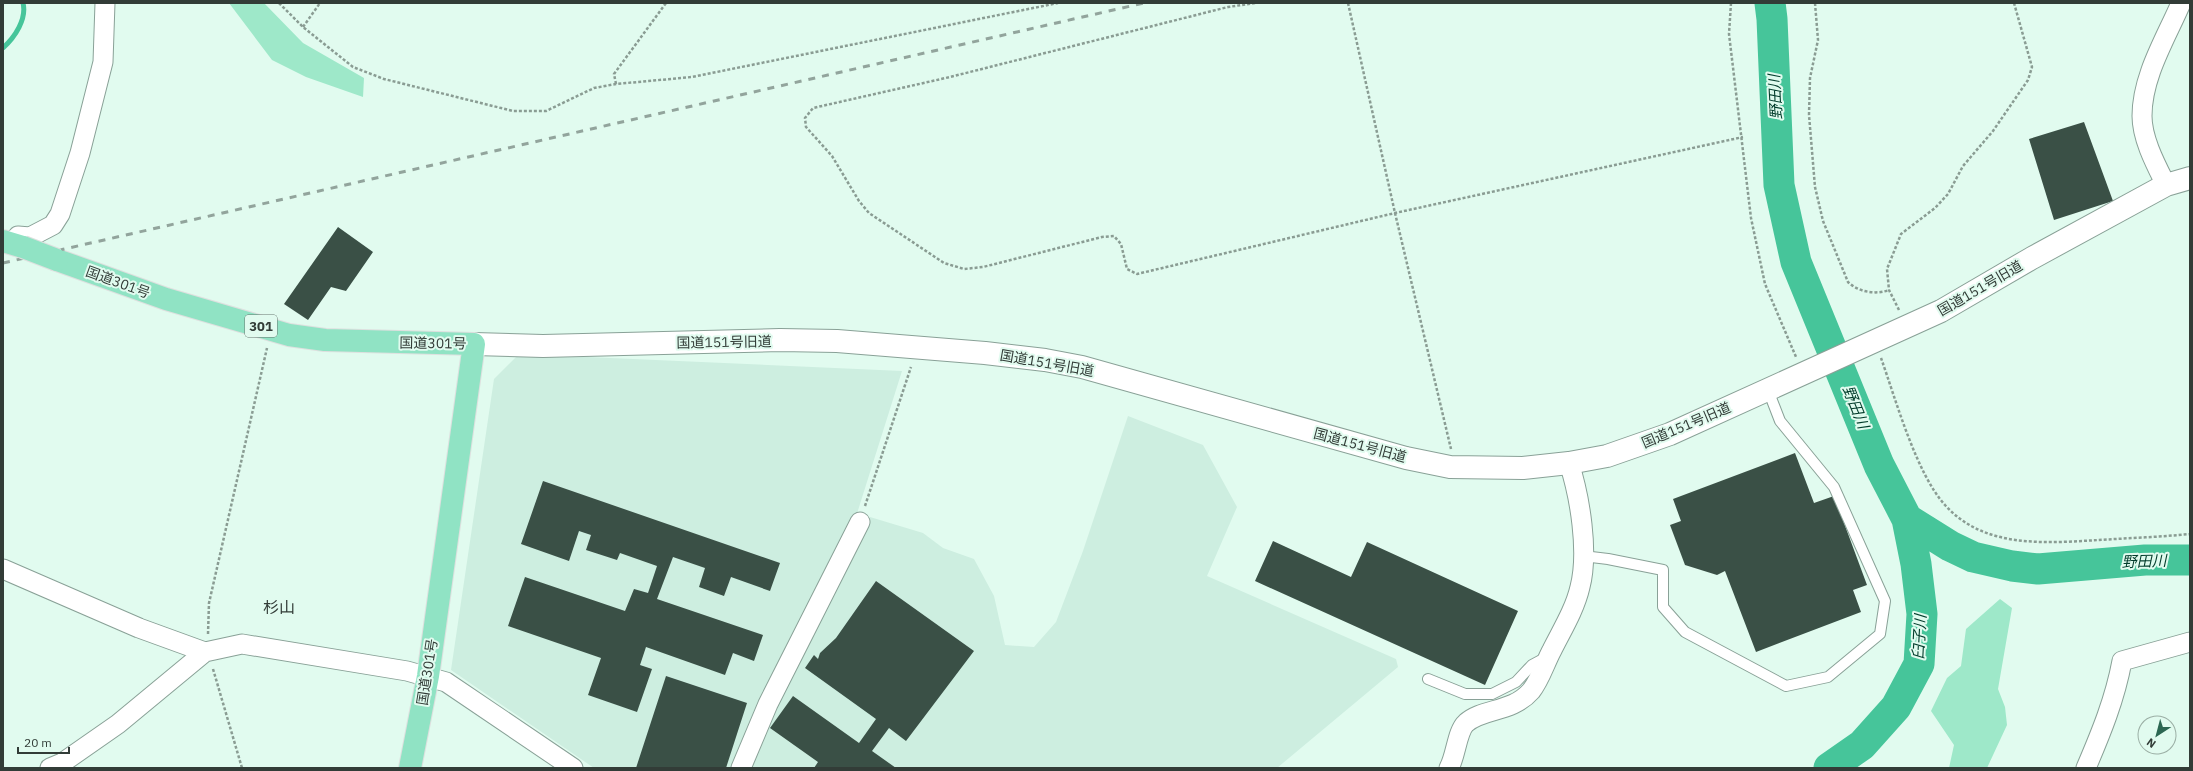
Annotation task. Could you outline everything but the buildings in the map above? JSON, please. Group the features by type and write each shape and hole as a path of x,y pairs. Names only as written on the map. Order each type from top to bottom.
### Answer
{"highway":[{"name":"国道301号","path":"12,244 166,299 289,335 325,340 474,344 428,676 410,768"}],"street":[{"path":"12,244 18,236 30,237 53,225 60,214 80,153 103,62 105,3"},
{"path":"2166,185 2146,139 2142,116 2148,78 2182,3"},
{"name":"国道151号旧道","path":"474,344 543,346 780,340 838,342 985,353 1082,367 1406,458 1450,467 1523,468 1569,463 1607,456 1670,434 1870,345 1941,311 2032,258 2166,185 2190,178"},
{"path":"1449,768 1454,759 1465,724 1475,718 1499,711 1520,701 1531,691 1570,614 1580,587 1583,556 1578,492 1569,463"},
{"path":"741,768 768,704 860,522"},
{"path":"3,569 139,628 205,652"},
{"path":"2086,768 2118,685 2122,661 2190,642"},
{"path":"62,766 118,724 205,652 242,644 408,671 446,682 573,768"}],"lane":[{"path":"1583,556 1608,559 1663,570 1663,607 1685,632 1786,686 1828,677 1880,634 1885,601 1834,487 1780,421 1768,390"},
{"path":"1428,679 1465,694 1492,694 1516,682 1532,665 1549,656"}],"path":[{"path":"279,3 303,27 353,67 384,79 513,111 546,111 594,88 616,84 692,77 1058,3"},
{"path":"303,27 320,3"},
{"path":"616,84 614,74 666,3"},
{"path":"1227,3 1228,7"},
{"path":"1255,3 1228,7 950,77 813,108 805,118 806,127 832,156 859,202 869,213 944,263 964,269 983,267 1102,236 1114,236 1121,244 1127,269 1137,274 1395,213 1743,137"},
{"path":"1348,3 1395,213 1452,451 1450,467"},
{"path":"1731,3 1729,34 1743,137 1751,218 1765,284 1806,373"},
{"path":"1815,3 1818,40 1810,78 1809,115 1814,187 1823,221 1848,282 1855,289 1881,293 1889,290 1887,269 1901,234 1935,208 1948,194 1963,166 1993,131 2028,80 2032,67 2014,3"},
{"path":"242,768 210,659 205,652 209,640 209,603 249,433 270,329"},
{"path":"1870,345 1930,485 1945,505 1963,521 1988,534 2020,541 2050,542 2190,534"},
{"path":"860,522 911,370 913,347"}],"shaded area":[{"path":"519,354 902,371 854,523 747,729 733,768 594,768 451,670 494,379"},
{"path":"1128,416 1203,445 1237,507 1207,576 1396,659 1398,667 1277,768 748,768 775,695 870,517 923,533 943,548 974,559 994,596 1005,645 1034,647 1056,622 1083,551"}],"green space":[{"path":"229,3 264,3 303,43 364,78 363,97 306,77 272,60"},
{"path":"2000,599 2012,608 1998,689 2005,707 2007,725 1987,768 1949,768 1954,745 1931,711 1947,678 1961,666 1966,629"}],"waterway":[{"path":"3,48 12,39 22,21 24,9 23,3"},
{"name":"野田川","path":"1770,3 1772,19 1779,185 1796,262 1879,465 1907,519 1950,546 1973,557 2012,566 2038,569 2145,560 2190,560"},
{"name":"臼子川","path":"1829,768 1862,745 1896,707 1919,664 1922,614 1916,564 1907,519"}],"railway":[{"path":"3,263 1144,3"}],"district":[{"name":"杉山","path":"279,607"}]}
